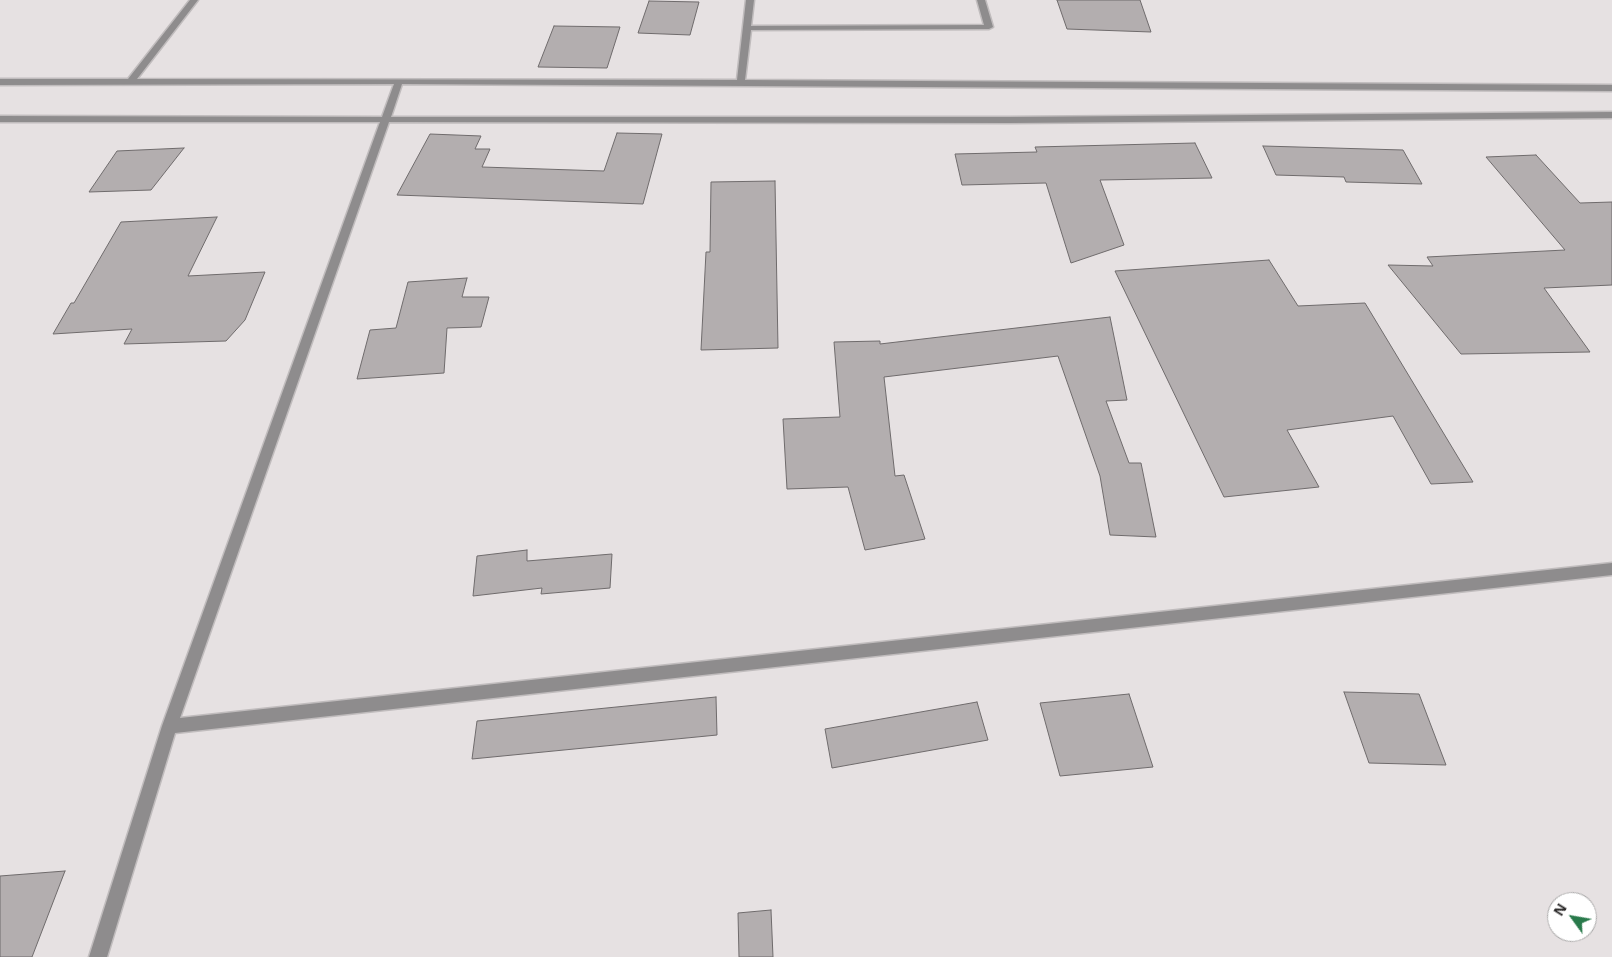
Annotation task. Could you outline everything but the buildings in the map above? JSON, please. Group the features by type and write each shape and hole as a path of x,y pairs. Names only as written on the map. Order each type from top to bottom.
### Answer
{"street":[{"path":"131,81 194,0"},
{"path":"741,82 750,0"},
{"path":"746,28 989,27 982,0"},
{"path":"1,83 131,81 741,82 1612,88"},
{"path":"98,957 170,726 399,81"},
{"path":"0,119 1010,120 1612,115"},
{"path":"170,726 1612,569"}]}
